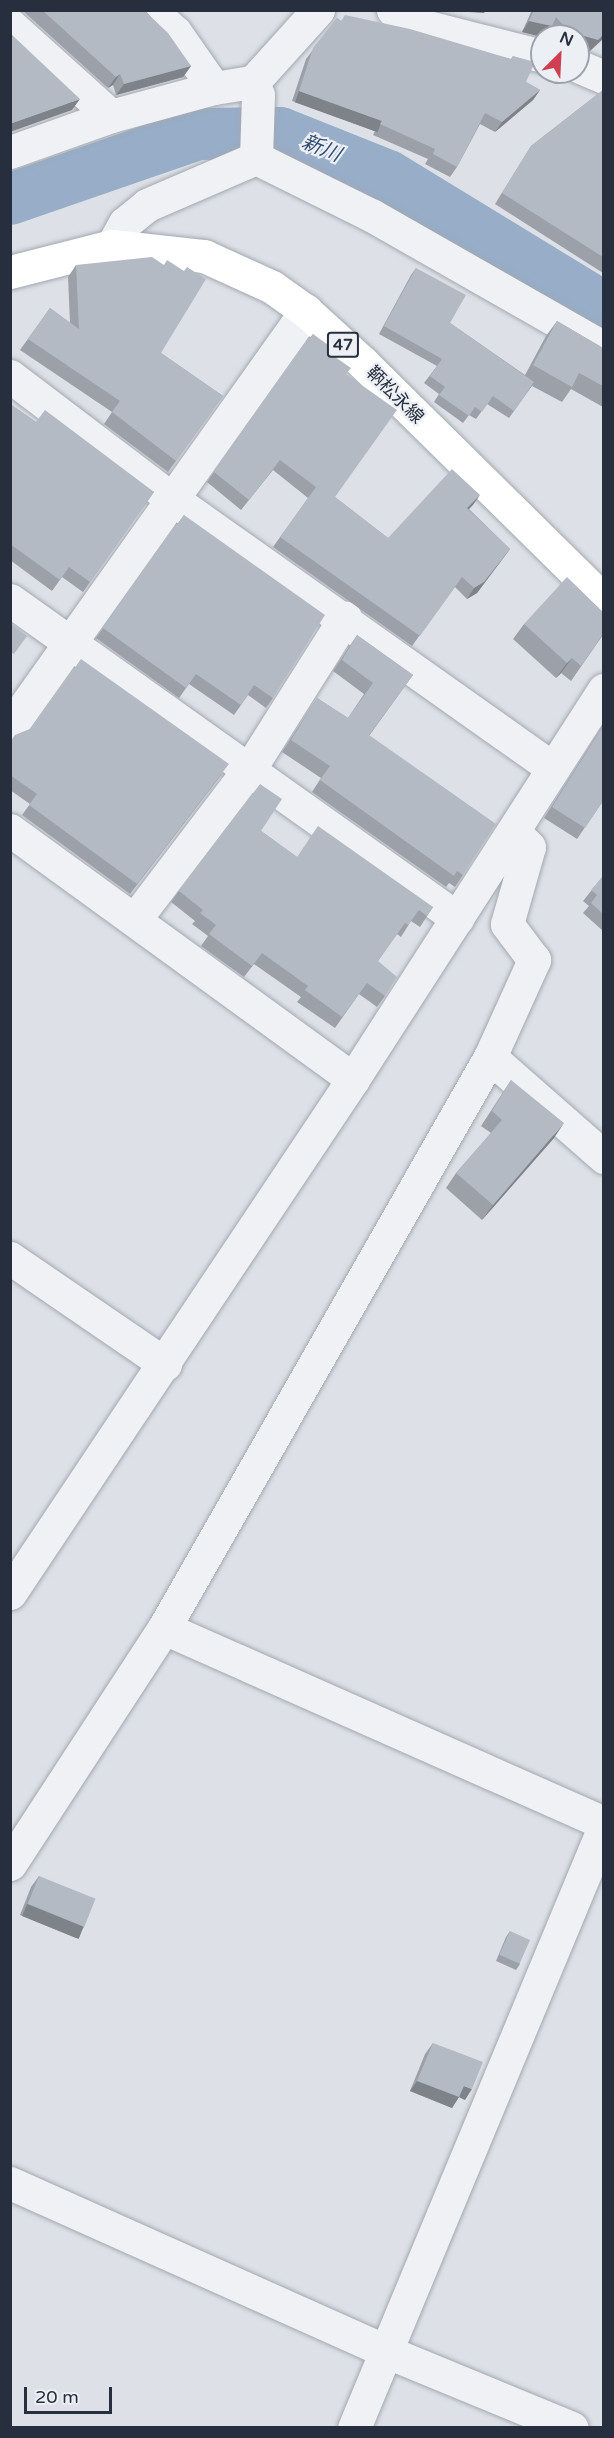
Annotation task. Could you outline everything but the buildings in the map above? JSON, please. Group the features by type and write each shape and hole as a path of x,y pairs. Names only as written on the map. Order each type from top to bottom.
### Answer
{"main road":[{"name":"鞆松永線","path":"10,272 112,246 204,256 272,287 306,311 603,601"}],"street":[{"path":"151,10 174,32 214,88"},
{"path":"256,158 255,88 318,10"},
{"path":"393,10 412,23 530,53"},
{"path":"10,25 111,116"},
{"path":"10,152 111,116 214,88 255,88"},
{"path":"112,246 125,224 147,205 256,158 373,216 603,348"},
{"path":"10,727 306,311"},
{"path":"10,376 171,498 345,618 552,768"},
{"path":"10,600 72,641 456,918"},
{"path":"135,919 250,768 345,618"},
{"path":"10,1593 165,1364 456,918 515,833 552,768 603,690"},
{"path":"10,830 353,1079"},
{"path":"10,1864 164,1628 490,1057 534,960 507,924 529,847 515,833"},
{"path":"490,1057 603,1157"},
{"path":"10,1258 165,1364"},
{"path":"164,1628 603,1825 354,2427"},
{"path":"10,2183 385,2350 572,2427"}],"waterway":[{"name":"新川","path":"10,199 198,134 280,133 388,176 604,308"}]}
